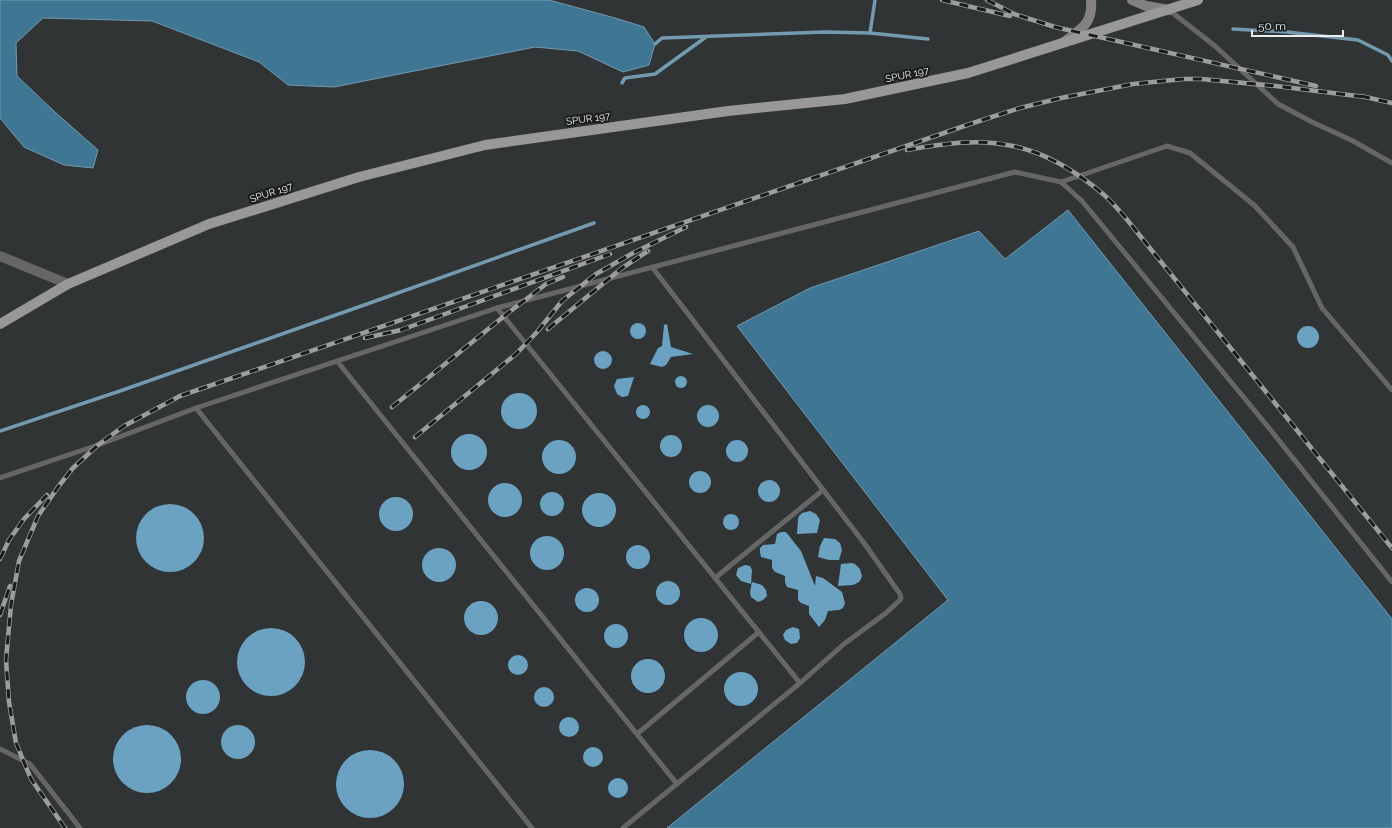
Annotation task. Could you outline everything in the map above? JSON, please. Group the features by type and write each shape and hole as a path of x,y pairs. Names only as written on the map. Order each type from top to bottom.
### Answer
{"main road":[{"path":"1061,44 1084,27 1089,19 1092,9 1091,0"},
{"path":"1132,0 1146,6 1169,10"},
{"path":"1160,0 1169,10"},
{"name":"SPUR 197","path":"0,324 68,284 209,224 359,177 485,145 728,111 846,99 968,73 1198,0"}],"street":[{"path":"0,256 68,284"}],"lane":[{"path":"1169,10 1214,46 1278,104 1353,141 1392,163"},
{"path":"0,478 98,445 196,408 497,308 1015,172 1062,182 1167,146 1190,154 1254,205 1293,247 1322,308 1392,390"},
{"path":"1062,182 1082,201 1269,428 1392,582"},
{"path":"623,828 800,683 844,644 886,613 901,599 900,594 864,543 652,267"},
{"path":"497,308 800,683"},
{"path":"337,361 677,784"},
{"path":"196,408 532,828"},
{"path":"715,578 823,490"},
{"path":"637,734 759,632"},
{"path":"0,750 30,764 80,828"}],"water":[{"path":"0,0 549,0 644,27 655,44 649,65 623,72 578,51 535,47 334,87 288,85 259,62 152,21 43,18 16,43 17,76 98,150 93,168 64,165 24,147 0,118"},
{"path":"1068,210 1392,619 1392,828 667,828 948,600 737,326 810,288 979,231 1005,259"}],"building":[{"path":"638,323 644,325 646,331 644,337 638,339 632,337 630,331 632,325"},
{"path":"667,324 671,347 693,354 671,357 666,365 662,367 650,364 658,348 662,346 664,325"},
{"path":"1308,326 1316,329 1319,337 1316,345 1308,348 1300,345 1297,337 1300,329"},
{"path":"603,351 609,354 612,360 609,366 603,369 597,366 594,360 597,354"},
{"path":"683,376 686,377 686,387 679,388 676,387 675,380 676,377"},
{"path":"634,377 628,396 622,397 617,394 614,386 617,379"},
{"path":"519,393 532,398 537,411 532,424 519,429 506,424 501,411 506,398"},
{"path":"640,405 646,405 650,409 650,415 646,419 640,419 636,415 636,409"},
{"path":"708,405 716,408 719,416 716,424 708,427 700,424 697,416 700,408"},
{"path":"469,434 482,439 487,452 482,465 469,470 456,465 451,452 456,439"},
{"path":"671,435 679,438 682,446 679,454 671,457 663,454 660,446 663,438"},
{"path":"559,440 571,445 576,457 571,469 559,474 547,469 542,457 547,445"},
{"path":"737,440 745,443 748,451 745,459 737,462 729,459 726,451 729,443"},
{"path":"700,471 708,474 711,482 708,490 700,493 692,490 689,482 692,474"},
{"path":"769,480 777,483 780,491 777,499 769,502 761,499 758,491 761,483"},
{"path":"505,483 517,488 522,500 517,512 505,517 493,512 488,500 493,488"},
{"path":"552,492 560,496 564,504 560,512 552,516 544,512 540,504 544,496"},
{"path":"599,493 611,498 616,510 611,522 599,527 587,522 582,510 587,498"},
{"path":"396,497 408,502 413,514 408,526 396,531 384,526 379,514 384,502"},
{"path":"170,504 183,507 194,514 201,525 204,538 201,551 194,562 183,569 170,572 157,569 146,562 139,551 136,538 139,525 146,514 157,507"},
{"path":"810,511 816,514 820,520 817,533 797,534 799,516 802,513"},
{"path":"731,514 738,519 739,522 734,529 731,530 724,525 723,522 728,515"},
{"path":"786,532 801,551 815,586 816,576 823,578 842,592 845,603 843,608 828,611 825,620 819,627 809,614 809,606 798,600 798,590 787,587 785,576 775,572 772,568 772,560 761,557 760,548 763,545 775,544 777,534"},
{"path":"547,536 559,541 564,553 559,565 547,570 535,565 530,553 535,541"},
{"path":"824,538 835,539 840,543 842,550 839,560 829,560 818,557 820,546"},
{"path":"638,545 646,549 650,557 646,565 638,569 630,565 626,557 630,549"},
{"path":"439,548 451,553 456,565 451,577 439,582 427,577 422,565 427,553"},
{"path":"852,563 860,569 862,576 861,579 853,585 838,586 841,564"},
{"path":"745,565 750,566 752,570 751,584 741,581 736,575 738,568"},
{"path":"668,581 676,585 680,593 676,601 668,605 660,601 656,593 660,585"},
{"path":"752,582 762,585 766,590 767,596 763,600 758,602 751,597 750,592"},
{"path":"587,588 595,592 599,600 595,608 587,612 579,608 575,600 579,592"},
{"path":"481,601 493,606 498,618 493,630 481,635 469,630 464,618 469,606"},
{"path":"701,618 713,623 718,635 713,647 701,652 689,647 684,635 689,623"},
{"path":"616,624 624,628 628,636 624,644 616,648 608,644 604,636 608,628"},
{"path":"793,627 799,629 800,638 797,643 791,644 785,640 783,635 786,630"},
{"path":"271,628 284,631 295,638 302,649 305,662 302,675 295,686 284,693 271,696 258,693 247,686 240,675 237,662 240,649 247,638 258,631"},
{"path":"518,655 525,658 528,665 525,672 518,675 511,672 508,665 511,658"},
{"path":"648,659 660,664 665,676 660,688 648,693 636,688 631,676 636,664"},
{"path":"741,672 753,677 758,689 753,701 741,706 729,701 724,689 729,677"},
{"path":"203,680 215,685 220,697 215,709 203,714 191,709 186,697 191,685"},
{"path":"544,687 551,690 554,697 551,704 544,707 537,704 534,697 537,690"},
{"path":"569,717 576,720 579,727 576,734 569,737 562,734 559,727 562,720"},
{"path":"147,725 160,728 171,735 178,746 181,759 178,772 171,783 160,790 147,793 134,790 123,783 116,772 113,759 116,746 123,735 134,728"},
{"path":"238,725 250,730 255,742 250,754 238,759 226,754 221,742 226,730"},
{"path":"593,747 600,750 603,757 600,764 593,767 586,764 583,757 586,750"},
{"path":"370,750 383,753 394,760 401,771 404,784 401,797 394,808 383,815 370,818 357,815 346,808 339,797 336,784 339,771 346,760 357,753"},
{"path":"618,778 625,781 628,788 625,795 618,798 611,795 608,788 611,781"}],"waterway":[{"path":"870,33 875,0"},
{"path":"1233,29 1287,32 1358,40 1388,55 1392,61"},
{"path":"655,44 662,38 825,32 870,33 928,39"},
{"path":"622,83 625,78 655,74 706,37"},
{"path":"0,431 120,391 594,223"}],"railway":[{"path":"942,0 1010,16"},
{"path":"987,0 1014,14 1055,27 1316,86"},
{"path":"65,828 31,779 16,743 9,702 6,660 11,605 19,561 38,516 73,468 98,445 124,426 180,396 1020,108 1061,98 1133,84 1183,79 1201,79 1276,86 1365,97"},
{"path":"1361,96 1392,103"},
{"path":"907,150 946,144 973,142 986,142 1013,146 1037,153 1061,164 1083,178 1103,194 1130,223 1392,548"},
{"path":"415,437 516,354 537,332 562,301 596,274 633,253 686,227"},
{"path":"548,329 622,268 648,251"},
{"path":"365,338 401,330 610,254"},
{"path":"392,407 546,284 563,277"},
{"path":"0,559 9,540 24,519 47,495"},
{"path":"0,615 10,586"}]}
